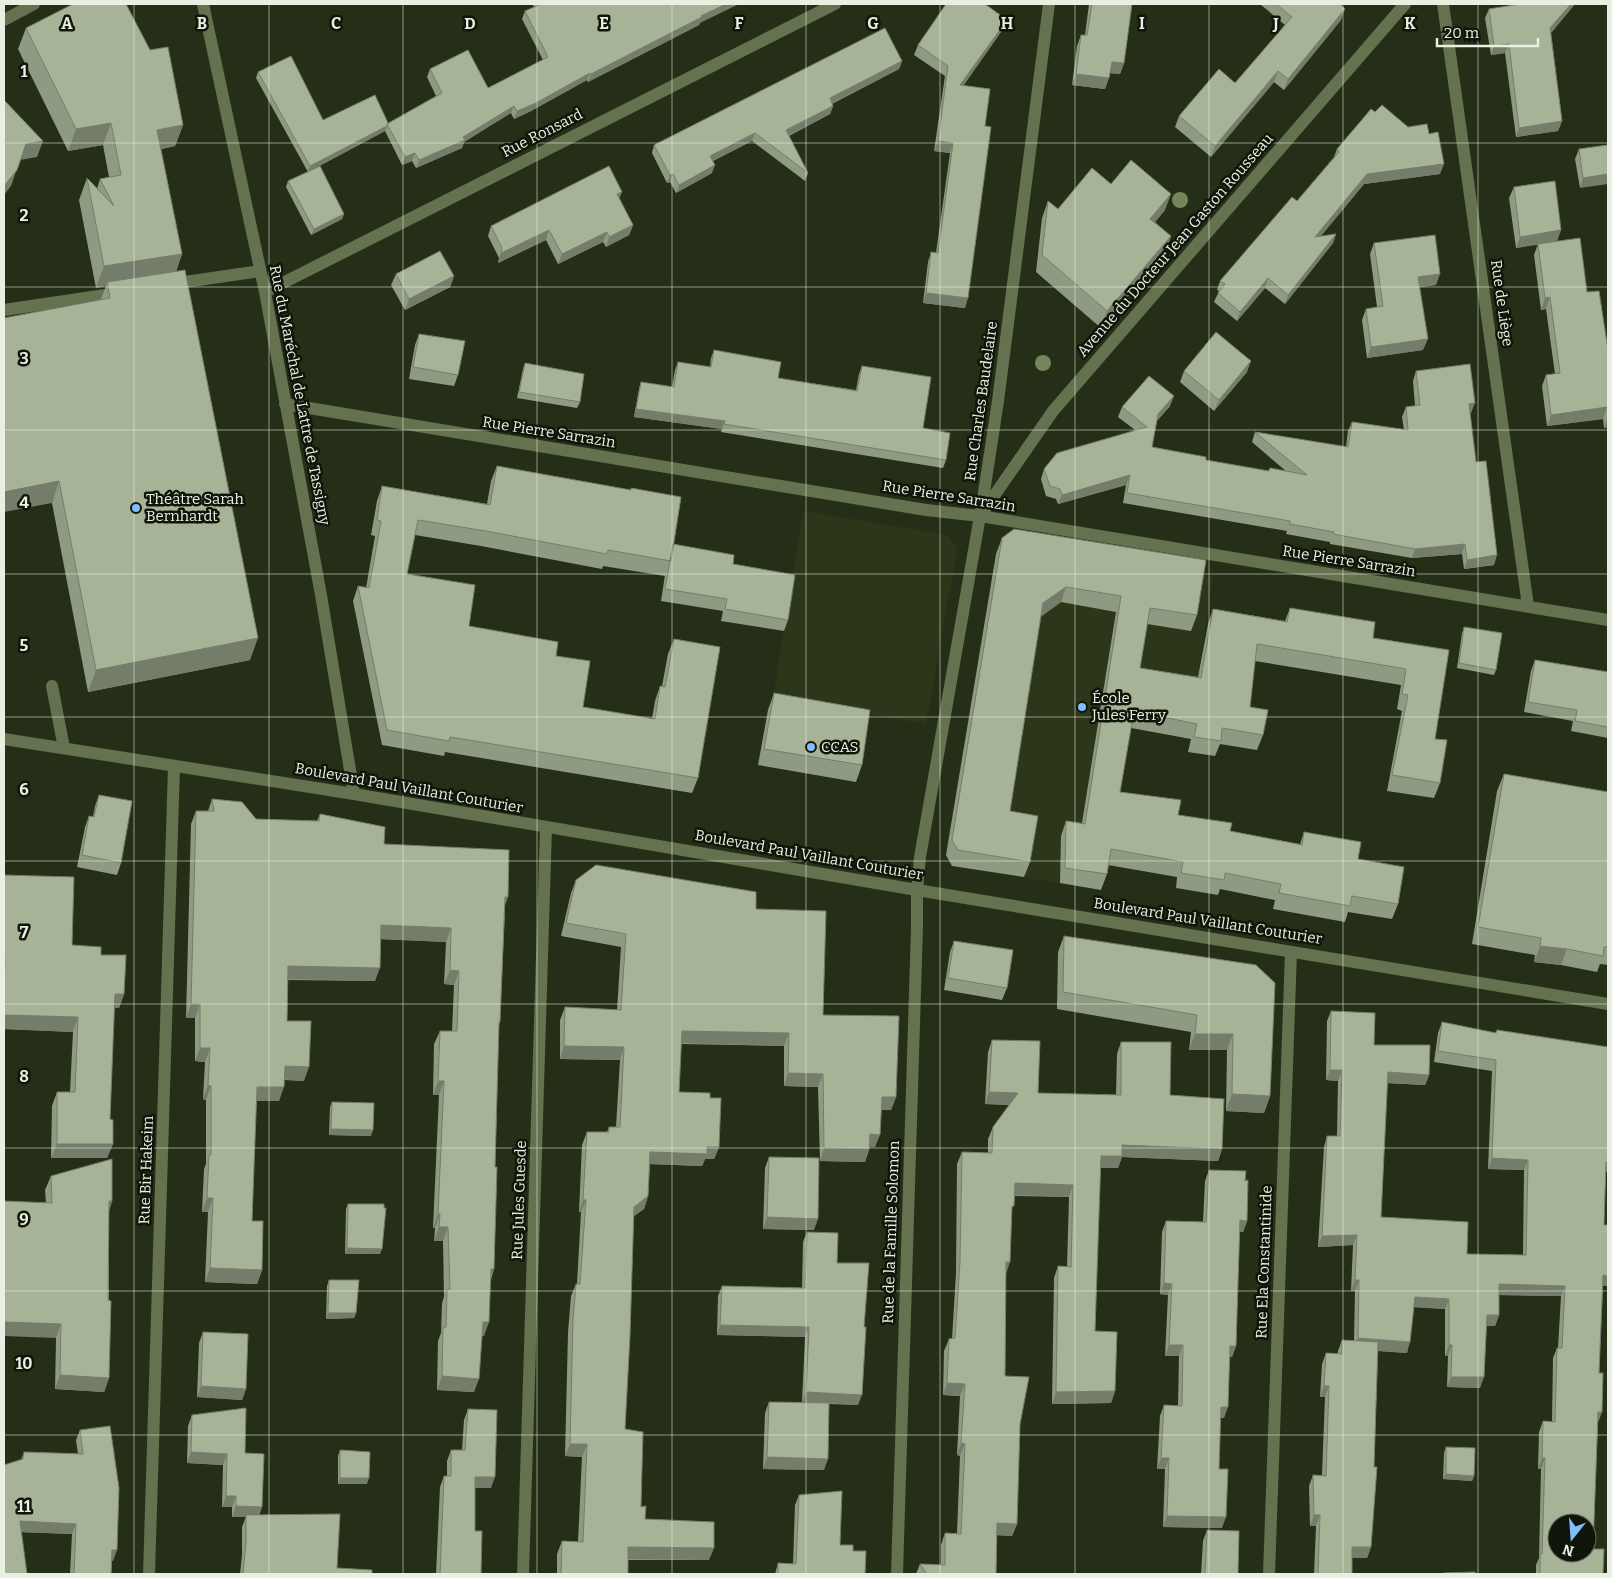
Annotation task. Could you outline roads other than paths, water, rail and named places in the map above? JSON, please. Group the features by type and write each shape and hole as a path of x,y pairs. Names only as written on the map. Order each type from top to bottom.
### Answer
{"street":[{"path":"4,20 34,4"},
{"name":"Rue du Maréchal de Lattre de Tassigny","path":"203,4 265,292 321,595 354,794"},
{"name":"Rue Ronsard","path":"265,292 835,4"},
{"name":"Rue Charles Baudelaire","path":"917,890 920,857 980,516 998,401 1049,4"},
{"name":"Avenue du Docteur Jean Gaston Rousseau","path":"980,516 1053,411 1405,4"},
{"name":"Rue de Liège","path":"1443,4 1528,606"},
{"path":"161,286 260,271"},
{"path":"4,310 132,290"},
{"name":"Rue Pierre Sarrazin","path":"285,404 1608,620"},
{"path":"52,686 64,748"},
{"name":"Boulevard Paul Vaillant Couturier","path":"4,739 354,794 917,890 1608,1004"},
{"name":"Rue Bir Hakeim","path":"150,1574 174,766"},
{"name":"Rue Jules Guesde","path":"523,1574 546,827"},
{"name":"Rue de la Famille Solomon","path":"897,1574 917,890"},
{"name":"Rue Ela Constantinide","path":"1269,1574 1291,952"}],"place":[{"name":"Théâtre Sarah Bernhardt","path":"136,508"},
{"name":"École Jules Ferry","path":"1082,707"},
{"name":"CCAS","path":"811,747"}]}
